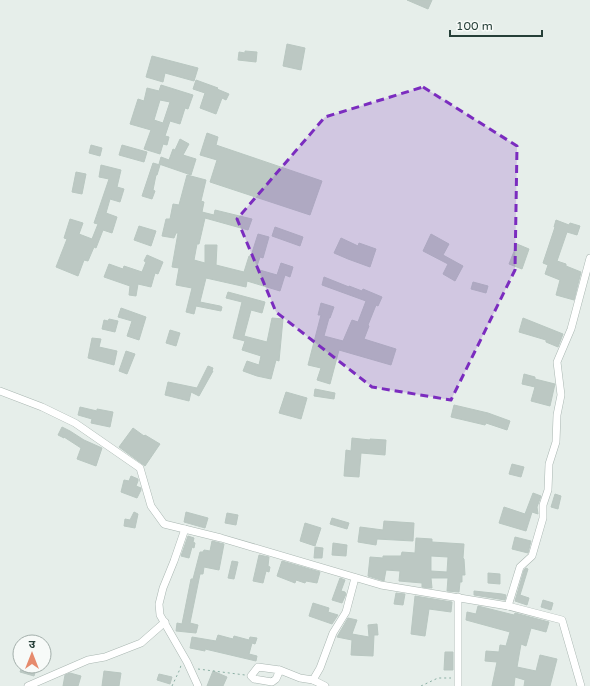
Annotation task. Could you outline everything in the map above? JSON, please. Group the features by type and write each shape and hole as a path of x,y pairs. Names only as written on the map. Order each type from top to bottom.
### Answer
{"street":[{"path":"508,606 520,567 532,556 543,518 543,505 548,490 549,464 556,442 557,415 561,395 557,362 571,329 590,258"},
{"path":"0,391 42,407 75,423 140,468 151,506 164,524 221,538 381,585 508,606 562,620 581,686"},
{"path":"185,529 163,588 159,604 160,614 190,668 198,686"},
{"path":"313,680 320,668 333,633 346,612 355,578"},
{"path":"458,597 458,686"},
{"path":"28,686 88,660 105,657 141,643 165,622"},
{"path":"280,670 276,680 272,682 254,679 251,676 258,667 280,670 300,678 313,680 325,686"}],"path":[{"path":"172,686 180,670 182,653"},
{"path":"180,670 190,668 251,676"},
{"path":"421,686 438,678 459,678"}],"highlighted area":[{"path":"423,87 517,146 515,270 451,400 372,387 276,312 237,219 325,117"}],"building":[{"path":"407,0 432,0 428,9"},
{"path":"287,44 305,48 301,70 283,66"},
{"path":"245,51 257,52 256,62 238,60 239,52 245,53"},
{"path":"152,56 198,68 194,81 165,73 163,82 146,77"},
{"path":"196,80 218,88 217,89 229,94 226,100 222,98 216,114 200,108 205,93 193,89"},
{"path":"161,85 193,95 188,109 185,108 180,124 170,121 165,136 169,137 167,145 163,144 160,154 144,149 151,130 130,124 138,99 144,101 147,88 159,91","holes":["160,100 170,102 163,123 154,120"]},
{"path":"207,133 218,137 216,145 322,181 310,215 210,182 217,160 200,155"},
{"path":"180,139 189,144 183,155 196,159 191,175 159,164 161,157 169,160 173,149 175,150"},
{"path":"91,145 102,148 100,156 89,153"},
{"path":"122,145 147,152 144,162 119,155"},
{"path":"153,163 160,165 156,175 153,190 155,191 152,199 142,196"},
{"path":"101,165 121,170 117,187 124,189 120,202 110,199 106,213 117,217 112,233 103,230 96,248 94,247 88,261 84,260 78,276 56,267 67,239 64,238 70,219 83,223 79,234 92,239 98,224 94,223 109,179 99,177"},
{"path":"76,172 86,174 82,194 72,192"},
{"path":"187,175 206,180 201,201 204,202 202,212 214,215 215,210 252,219 248,230 205,218 194,260 205,263 205,245 217,245 216,265 244,272 258,234 269,237 263,258 260,257 256,269 277,275 281,263 293,267 290,277 285,275 280,291 247,281 246,287 206,278 200,302 220,306 222,307 221,311 196,306 194,314 186,312 192,288 176,285 179,268 172,267 178,233 176,233 174,238 162,236 166,219 170,219 173,204 179,205"},
{"path":"556,220 569,225 570,223 580,226 577,235 567,232 557,261 581,272 574,300 556,295 560,280 545,274 548,265 543,263"},
{"path":"139,226 156,231 151,246 134,240"},
{"path":"275,227 303,237 300,246 272,236"},
{"path":"431,234 449,244 443,255 463,266 455,281 443,274 448,264 423,251"},
{"path":"341,238 358,246 359,243 376,249 370,267 334,253"},
{"path":"517,244 529,249 522,269 509,264"},
{"path":"147,255 163,262 158,274 155,273 151,287 138,284 136,296 129,295 130,286 104,277 109,264 123,269 124,266 142,272"},
{"path":"324,277 362,291 363,289 382,297 378,306 376,305 364,339 396,349 391,365 339,350 330,384 317,380 321,368 308,365 321,315 318,315 321,303 334,307 324,336 343,341 352,320 358,322 366,301 322,285"},
{"path":"473,282 488,286 486,293 471,289"},
{"path":"228,292 265,302 262,313 251,310 244,336 267,342 272,318 283,319 279,361 276,360 271,379 243,371 247,361 259,365 261,356 242,350 245,341 233,338 242,302 226,298"},
{"path":"121,308 146,317 139,340 127,336 132,321 118,317"},
{"path":"523,318 563,334 558,347 546,342 546,340 519,332"},
{"path":"109,319 118,321 115,332 102,329 104,320 108,321"},
{"path":"170,330 180,333 176,346 166,343"},
{"path":"92,338 101,339 99,347 117,351 114,365 88,358"},
{"path":"126,351 135,354 127,374 119,371"},
{"path":"208,366 213,368 213,371 199,396 191,392 189,401 165,395 168,382 197,388"},
{"path":"524,374 535,377 535,379 555,384 550,406 531,401 535,387 522,384"},
{"path":"315,389 335,393 334,399 314,396"},
{"path":"286,392 307,398 301,419 279,413"},
{"path":"454,405 488,413 510,421 507,430 486,423 485,425 451,417"},
{"path":"80,407 97,411 97,409 113,412 110,427 91,423 92,419 78,415"},
{"path":"62,427 84,440 102,448 96,466 77,459 81,448 64,437 58,435"},
{"path":"133,428 144,436 145,435 160,444 145,466 119,447"},
{"path":"352,438 386,440 385,455 361,453 359,477 344,476 346,450 351,451"},
{"path":"512,464 524,467 521,477 509,474"},
{"path":"131,476 138,479 136,486 141,488 137,498 121,492 124,480 129,481"},
{"path":"533,493 541,496 537,507 538,514 532,512 526,531 499,523 504,507 525,514"},
{"path":"555,494 561,496 558,509 551,507"},
{"path":"134,512 138,514 135,528 124,526 125,519 130,520"},
{"path":"186,512 208,518 205,528 184,522"},
{"path":"227,513 238,515 236,525 225,523"},
{"path":"332,518 349,523 347,529 330,524"},
{"path":"384,521 414,523 413,541 377,539 376,545 358,542 360,527 383,530"},
{"path":"305,523 321,528 315,546 300,541"},
{"path":"188,536 194,538 193,542 195,543 194,548 192,547 189,558 181,556"},
{"path":"515,537 531,541 528,553 512,549"},
{"path":"416,538 432,539 432,542 464,544 463,558 465,575 462,575 462,582 460,582 459,592 447,591 448,578 431,578 432,588 429,588 422,587 422,583 399,581 400,571 386,570 384,581 368,576 370,557 383,558 383,556 401,556 402,552 415,553","holes":["431,556 448,557 447,572 431,571"]},
{"path":"212,541 224,544 219,570 204,567 203,574 200,574 190,623 198,625 196,633 176,631 177,623 182,624 191,579 193,579 200,552 203,552 204,550 210,551"},
{"path":"333,543 347,545 346,556 332,555"},
{"path":"315,547 323,548 322,558 314,558"},
{"path":"259,555 269,557 269,572 266,571 263,583 253,581"},
{"path":"232,561 238,562 234,579 228,578"},
{"path":"282,561 320,572 317,583 306,581 305,583 296,580 295,583 277,576"},
{"path":"526,568 528,569 520,595 529,598 527,605 515,601 524,570"},
{"path":"488,573 500,574 500,584 488,583"},
{"path":"340,578 345,580 341,591 345,592 346,594 342,603 332,600"},
{"path":"474,591 506,595 505,600 474,595"},
{"path":"396,593 405,594 403,605 394,604"},
{"path":"415,596 452,602 451,612 429,609 425,636 411,634"},
{"path":"543,600 553,603 551,610 541,607"},
{"path":"313,603 329,608 328,612 338,615 332,624 309,616"},
{"path":"478,606 514,615 515,613 549,622 546,632 531,628 526,646 521,644 517,667 536,671 540,655 557,659 550,686 524,686 525,680 515,677 514,686 492,686 497,662 485,661 486,651 499,652 500,645 506,646 510,632 466,620 467,612 476,614"},
{"path":"348,618 357,620 352,634 369,637 368,625 377,624 378,635 374,635 373,656 351,655 352,640 337,637"},
{"path":"218,635 233,639 234,636 249,640 250,637 257,638 255,644 252,643 249,654 257,656 256,661 205,649 205,651 190,648 192,637 216,641"},
{"path":"445,652 453,652 453,670 444,670"},
{"path":"104,671 121,673 119,686 102,686"},
{"path":"213,671 227,677 223,686 207,686"},
{"path":"70,673 81,676 78,686 63,686 65,675"},
{"path":"159,674 172,677 170,684 157,680"}]}
